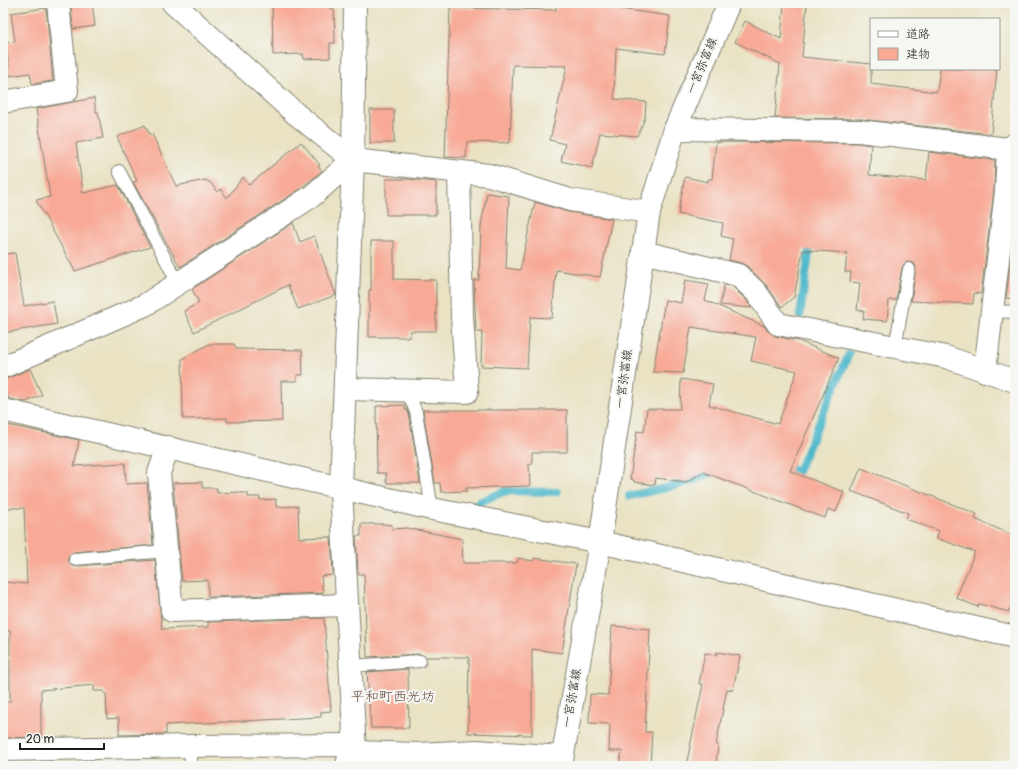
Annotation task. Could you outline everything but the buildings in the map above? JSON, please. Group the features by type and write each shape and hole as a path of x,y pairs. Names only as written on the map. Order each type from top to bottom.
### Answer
{"street":[{"path":"3,102 67,91 58,3"},
{"path":"172,3 296,114 353,160 489,175 570,200 649,212"},
{"path":"353,754 351,666 341,488 353,160 355,3"},
{"name":"一宮弥富線","path":"561,762 600,542 649,212 675,129 729,3"},
{"path":"675,129 859,131 1012,146 1010,192 991,311 984,371"},
{"path":"3,367 145,305 312,196 353,160"},
{"path":"344,389 467,392 462,316 459,172"},
{"path":"643,252 738,275 756,292 778,324 946,357 1015,381"},
{"path":"3,410 432,509 600,542 1015,637"},
{"path":"168,447 159,473 172,611 347,605"},
{"path":"3,750 191,756 418,754 477,751 561,762"}],"lane":[{"path":"119,171 178,284"},
{"path":"895,347 909,269"},
{"path":"991,311 1015,312"},
{"path":"407,390 416,412 432,509"},
{"path":"75,559 166,551"},
{"path":"351,666 420,661"}],"waterway":[{"path":"800,315 811,241"},
{"path":"782,464 798,471 849,354"},
{"path":"629,496 663,489 697,479 718,468"},
{"path":"477,503 506,491 557,492"}],"district":[{"name":"平和町西光坊","path":"393,696"}]}
